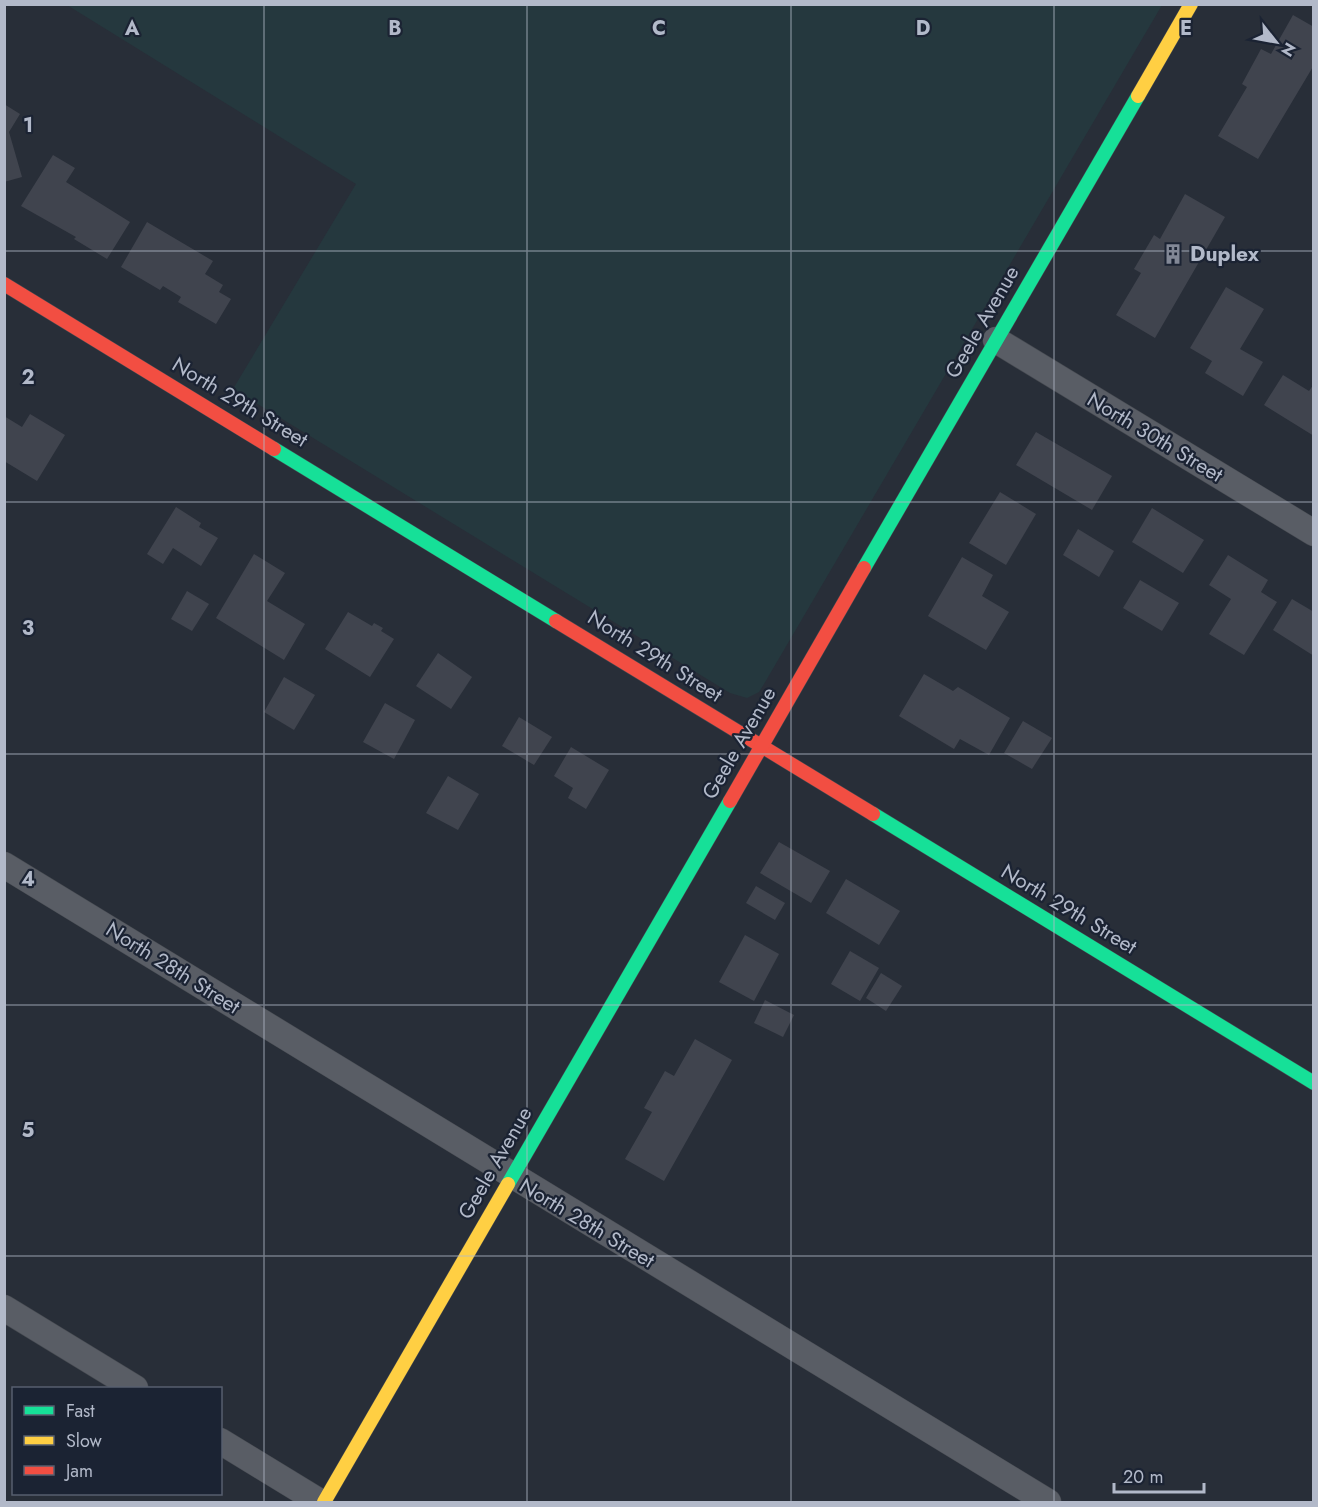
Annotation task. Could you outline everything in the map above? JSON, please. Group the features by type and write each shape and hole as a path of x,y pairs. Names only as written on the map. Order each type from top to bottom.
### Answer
{"street":[{"name":"Geele Avenue","path":"322,1503 1191,4"},
{"name":"North 29th Street","path":"4,284 1314,1083"},
{"name":"North 30th Street","path":"996,340 1314,533"},
{"name":"North 28th Street","path":"4,865 1048,1503"},
{"path":"4,1308 132,1387"},
{"path":"222,1442 322,1503"}],"shaded area":[{"path":"67,5 1162,5 764,684 759,692 747,698 730,693 233,389 356,184"}],"building":[{"path":"1293,15 1314,27 1314,65 1258,159 1218,136 1247,87 1242,84 1261,49 1271,54"},
{"path":"4,104 20,114 9,132 22,177 4,182"},
{"path":"53,155 75,168 66,182 130,222 107,259 74,239 76,237 21,206"},
{"name":"Duplex","path":"1185,194 1225,217 1155,338 1116,315 1141,273 1134,269 1154,235 1160,239"},
{"path":"147,222 213,261 205,274 223,285 219,292 231,299 216,324 178,302 181,297 163,286 160,290 121,267"},
{"path":"1226,287 1264,309 1240,349 1263,362 1243,396 1205,373 1212,361 1190,348"},
{"path":"1283,375 1309,391 1314,384 1314,436 1264,405"},
{"path":"30,414 65,435 37,481 4,461 4,416 22,427"},
{"path":"1036,432 1112,476 1092,510 1016,465"},
{"path":"1000,492 1036,514 1006,565 969,543"},
{"path":"176,507 201,523 199,527 218,538 201,566 173,548 163,564 147,554"},
{"path":"1152,508 1204,540 1183,573 1132,542"},
{"path":"1078,529 1114,551 1099,577 1063,555"},
{"path":"254,554 285,573 267,601 305,624 284,660 216,618"},
{"path":"1228,555 1268,580 1261,592 1277,602 1244,655 1209,634 1231,599 1209,585"},
{"path":"962,557 993,575 982,596 1009,612 986,650 928,616"},
{"path":"1140,580 1179,603 1162,631 1123,608"},
{"path":"187,591 209,604 192,631 171,619"},
{"path":"1292,599 1314,612 1314,656 1273,630"},
{"path":"348,612 372,626 374,623 383,628 381,631 394,639 370,677 325,649"},
{"path":"438,653 472,677 451,709 416,686"},
{"path":"924,674 953,691 958,687 1010,718 989,755 960,739 954,749 899,716"},
{"path":"284,677 315,695 294,730 264,712"},
{"path":"385,703 415,720 394,759 363,742"},
{"path":"519,717 552,737 534,765 502,746"},
{"path":"1023,721 1052,738 1032,769 1004,753"},
{"path":"571,747 609,770 586,809 568,798 573,788 554,776"},
{"path":"448,776 479,794 458,830 426,813"},
{"path":"779,842 830,871 811,903 760,873"},
{"path":"846,879 900,911 879,945 826,913"},
{"path":"756,886 785,903 775,920 746,903"},
{"path":"745,935 779,954 754,1001 719,982"},
{"path":"850,951 879,968 860,1001 831,984"},
{"path":"881,973 902,986 886,1011 866,998"},
{"path":"765,1000 794,1015 783,1037 754,1023"},
{"path":"695,1039 732,1060 664,1181 625,1159 652,1112 644,1108 665,1071 674,1076"}],"traffic: fast":[{"path":"864,568 1138,96"},
{"path":"274,449 556,621"},
{"path":"508,1184 730,801"},
{"path":"873,814 1314,1083"}],"traffic: slow":[{"path":"1138,96 1191,4"},
{"path":"324,1502 508,1184"}],"traffic: jam":[{"path":"4,284 274,449"},
{"path":"730,801 864,568"},
{"path":"556,621 873,814"}],"place":[{"name":"Duplex","path":"1173,254"}]}
